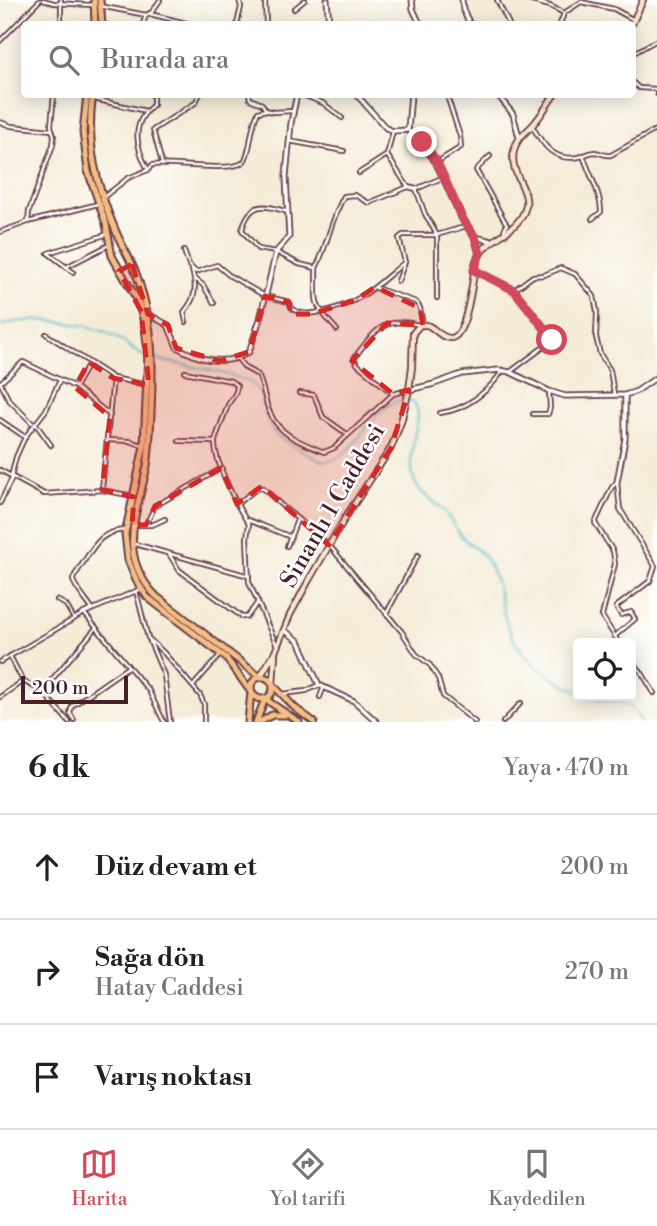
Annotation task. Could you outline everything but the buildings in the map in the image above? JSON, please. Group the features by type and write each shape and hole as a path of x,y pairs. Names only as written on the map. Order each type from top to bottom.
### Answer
{"main road":[{"path":"633,21 643,0"},
{"path":"95,21 97,3"},
{"path":"97,3 101,21"},
{"path":"87,98 84,143 88,171 113,258 139,303 150,353"},
{"path":"93,98 91,150 102,198 132,264 148,314 151,372 148,459 126,530 128,560 139,590 220,654 233,666 256,698 265,699 299,722"},
{"path":"422,325 433,327 446,338 457,336 463,324 480,253 520,220 526,205 525,192 512,162 519,137 532,126 552,98"},
{"path":"113,258 125,251"},
{"path":"119,271 132,264"},
{"name":"Sinanlı 1 Caddesi","path":"260,677 329,545 388,453 408,392 413,361 411,338 415,330 422,325"},
{"path":"151,372 147,385 144,446 132,525 137,568 152,592 260,677 270,679 282,694 314,722"},
{"path":"258,722 265,699 273,692 276,649"},
{"path":"248,722 251,685 260,677"},
{"path":"258,722 274,714 290,716"}],"street":[{"path":"0,41 41,0 54,4 61,1 97,3 177,21"},
{"path":"144,21 160,0"},
{"path":"238,21 241,8 239,0"},
{"path":"265,0 266,21"},
{"path":"294,9 305,0"},
{"path":"327,0 329,21"},
{"path":"412,0 412,9 418,21"},
{"path":"462,0 468,21"},
{"path":"497,0 508,21"},
{"path":"528,0 564,13"},
{"path":"61,1 61,21"},
{"path":"561,21 564,13 578,1 614,9 632,21"},
{"path":"636,52 657,40"},
{"path":"636,85 657,89 657,94"},
{"path":"28,222 29,211 53,145 54,98"},
{"path":"97,98 146,111"},
{"path":"148,170 139,154 139,119 153,105 153,98"},
{"path":"162,163 153,130 195,103 198,98"},
{"path":"250,98 262,104 266,110"},
{"path":"148,314 168,325 179,349 219,361 237,358 250,349 276,252 289,237 285,184 293,111 298,98"},
{"path":"310,98 323,103 342,118"},
{"path":"360,98 386,128 393,131 408,130"},
{"path":"411,98 408,130 437,162 467,226 475,237 480,253"},
{"path":"501,98 513,114 519,137"},
{"path":"437,162 461,147 448,99"},
{"path":"102,198 128,178 148,170 150,165 162,163 219,168 240,166 244,161 252,123 258,112 293,111"},
{"path":"0,122 11,126 52,130"},
{"path":"532,126 543,145 561,157 595,152 611,155 657,129"},
{"path":"359,173 387,155 393,131"},
{"path":"289,141 344,151"},
{"path":"387,155 408,187"},
{"path":"583,155 591,181 601,198 601,212 592,219"},
{"path":"490,156 476,170 502,213 507,225 504,230 506,234"},
{"path":"337,330 320,312 314,296 316,268 326,246 331,223 344,196 355,195 369,204 408,187 416,189 444,177"},
{"path":"416,189 425,214 437,234 437,298"},
{"path":"0,226 1,232 28,222 98,204"},
{"path":"288,212 260,205 248,216 242,227 243,232 258,249 276,252 299,264 316,268"},
{"path":"398,281 405,262 399,238 403,235 437,234 467,226"},
{"path":"72,272 48,253 108,234"},
{"path":"475,237 492,241"},
{"path":"65,267 109,245"},
{"path":"184,251 194,278 195,297 184,312 186,322"},
{"path":"191,269 197,272 217,265 230,276 265,296 289,302 293,310 301,314 320,312 356,300 405,262"},
{"path":"514,290 533,276 561,268 575,274 596,301 596,337 600,354 610,370 614,394"},
{"path":"474,270 514,290 552,338 550,343 510,372"},
{"path":"194,278 204,285 214,303"},
{"path":"375,287 416,302 420,308 422,325 394,320 387,323 354,358 355,363 393,394"},
{"path":"46,334 113,378 147,385"},
{"path":"237,358 245,368 258,375 273,420 297,441 326,452 334,448 393,394 408,392 468,373 503,370 565,396 625,395 637,391 657,377"},
{"path":"51,444 9,400 0,383 22,362 75,387 110,415"},
{"path":"75,387 89,362"},
{"path":"440,413 454,411 491,387 503,370"},
{"path":"185,372 236,383 237,393 229,402 215,442 222,468 237,504 249,524 247,538 250,587 276,649"},
{"path":"102,490 113,378"},
{"path":"0,503 12,478 16,457 25,437 46,410 60,380"},
{"path":"533,414 548,414 549,391"},
{"path":"299,393 314,395 323,417 347,434"},
{"path":"617,482 594,523 614,555 614,568 602,616 615,636 635,619 631,612 621,615 616,607 650,581 655,566 620,509 617,482 625,439 625,395"},
{"path":"0,420 25,437"},
{"path":"107,440 130,441 144,446"},
{"path":"179,441 215,442"},
{"path":"146,525 155,506 222,468"},
{"path":"0,470 44,494 102,490 135,500"},
{"path":"237,504 262,487 329,545 416,654 424,659 436,674 443,696 475,722"},
{"path":"245,518 291,537"},
{"path":"132,525 146,525 165,519"},
{"path":"287,546 298,520"},
{"path":"92,609 74,584 74,576 102,537 113,529 126,530"},
{"path":"132,543 249,576"},
{"path":"170,554 179,570 242,617 247,617 258,602"},
{"path":"386,614 418,555"},
{"path":"0,662 84,613 139,590 148,638 164,675 170,722"},
{"path":"57,600 66,605 74,619"},
{"path":"84,613 154,699 164,722"},
{"path":"42,691 96,628"},
{"path":"284,630 299,641 321,687 320,696"},
{"path":"148,638 204,701 204,722"},
{"path":"193,686 220,654"},
{"path":"10,656 23,681 42,691 69,722"},
{"path":"636,665 654,693"},
{"path":"74,720 70,713 72,706 128,667"},
{"path":"0,697 23,681"},
{"path":"282,694 321,687 354,701 376,722"},
{"path":"503,722 522,703"}],"highlighted area":[{"path":"132,264 148,314 168,325 176,348 219,361 249,352 265,296 289,302 291,314 312,314 356,300 375,287 420,308 423,325 387,323 352,361 393,394 409,390 391,448 329,545 262,486 237,504 221,468 155,506 146,525 132,525 134,497 102,490 110,417 75,387 89,362 113,378 149,385 141,311 119,271"}],"waterway":[{"path":"0,326 43,321 93,328 119,339 147,357"},
{"path":"152,358 249,382 258,390 268,424 276,435 322,461 336,459 343,454 379,413 390,405 403,400 413,402 418,415 411,464 418,488 446,513 461,536 485,558 495,580 510,631 524,654 554,679 573,688"},
{"path":"613,701 626,704 642,722"}],"route":[{"path":"422,142 437,162 463,220 475,237 480,253 474,270 514,290 552,340"}]}
